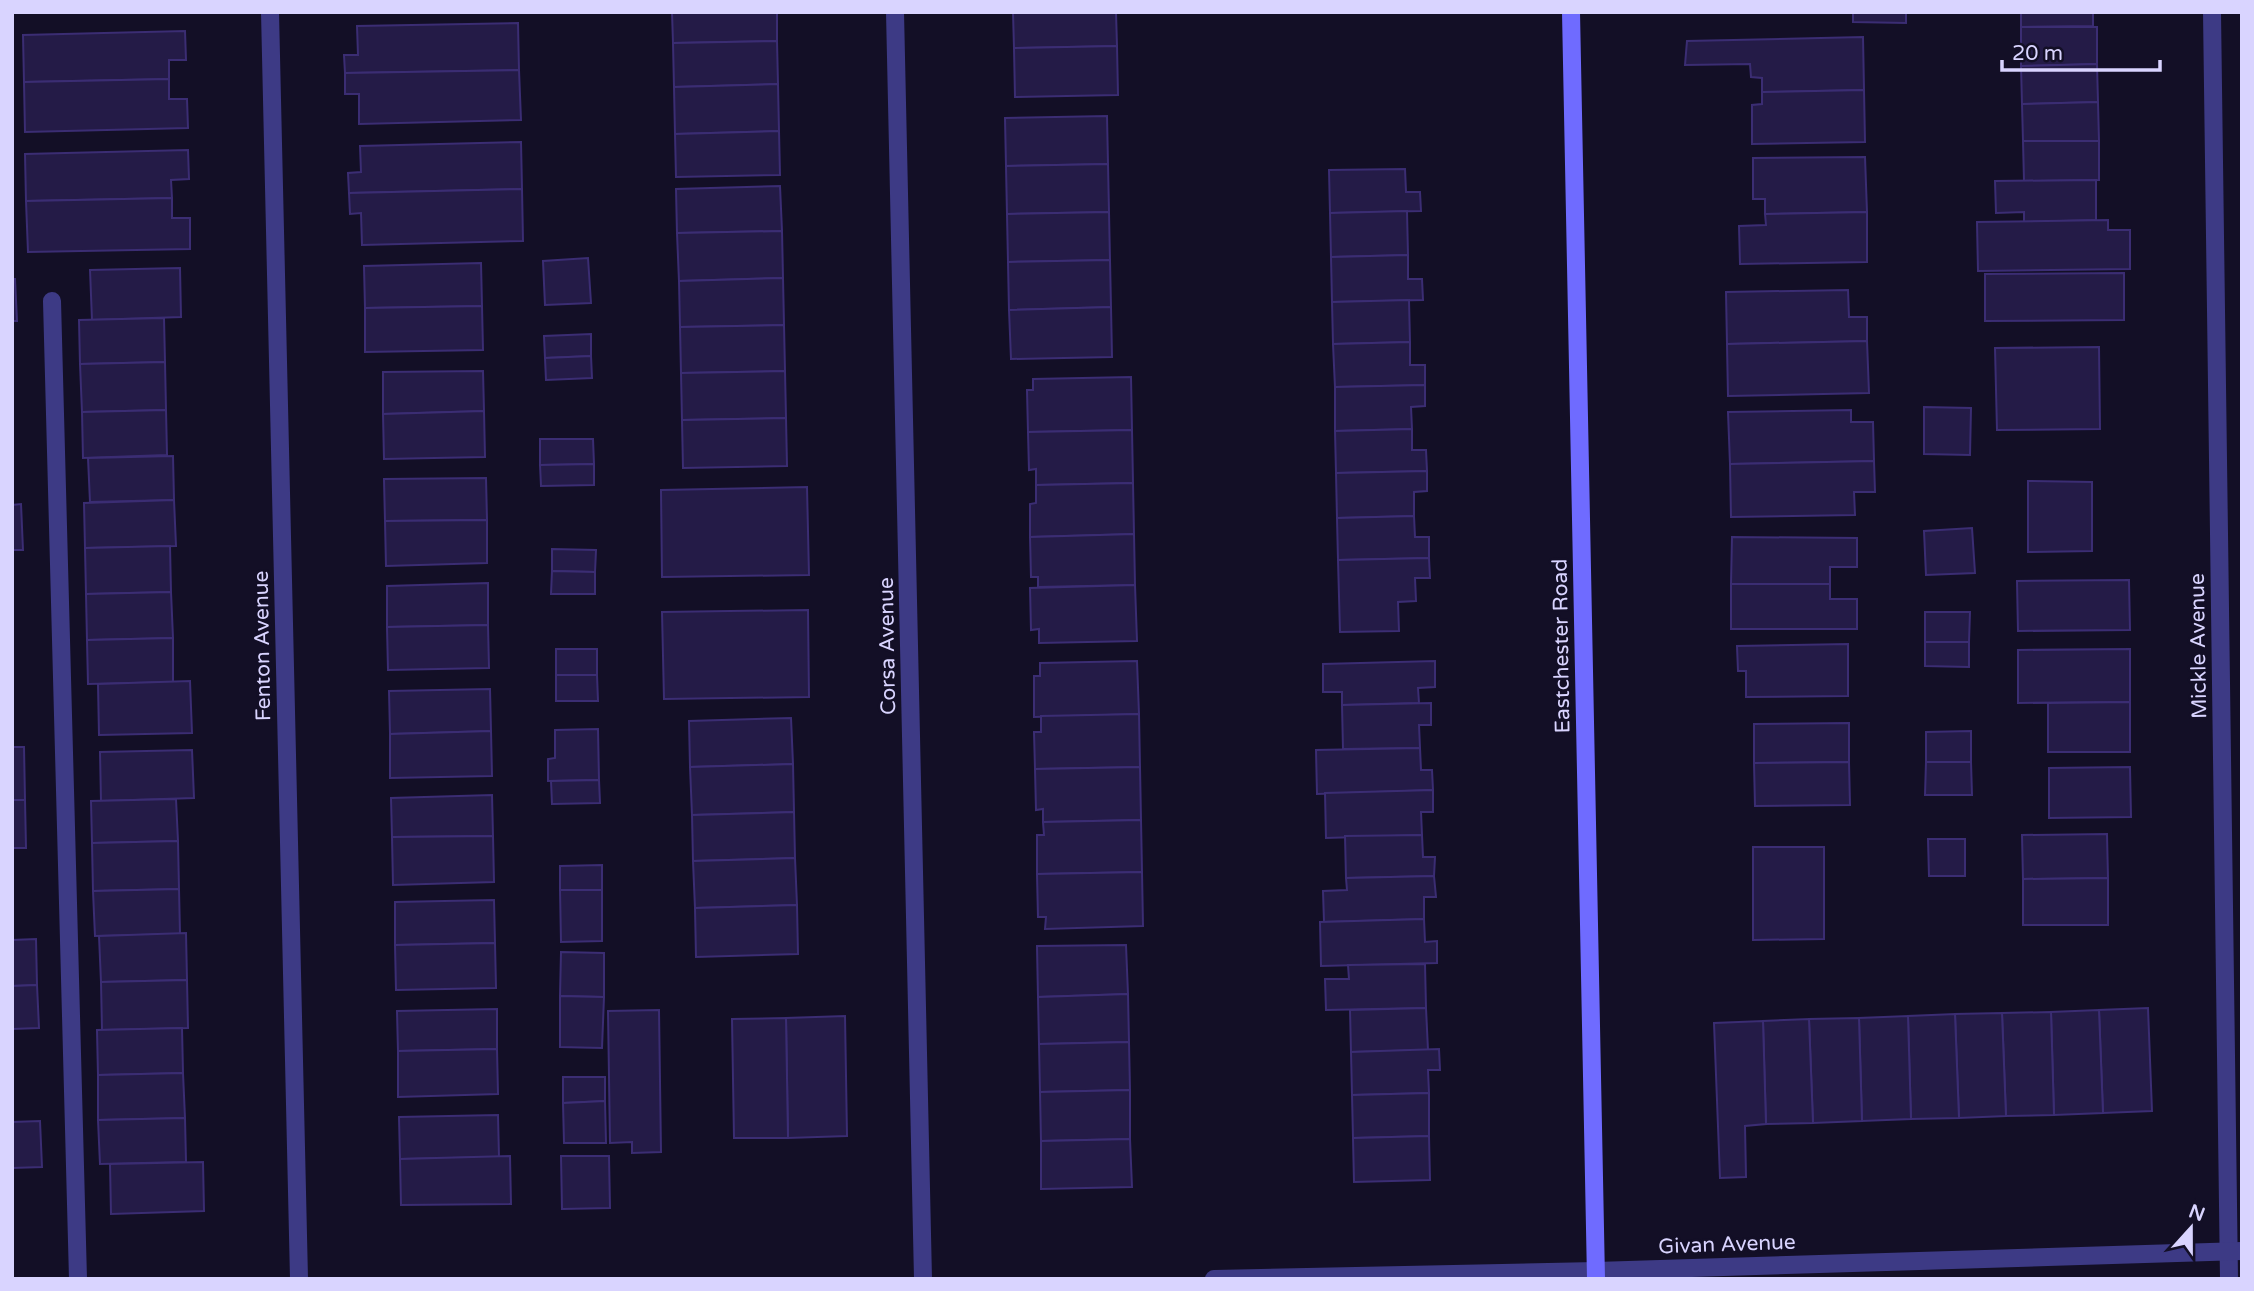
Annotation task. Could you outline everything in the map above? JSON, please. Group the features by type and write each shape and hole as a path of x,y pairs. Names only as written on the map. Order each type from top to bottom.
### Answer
{"main road":[{"name":"Eastchester Road","path":"1572,12 1596,1275"}],"street":[{"name":"Fenton Avenue","path":"270,12 299,1279"},
{"name":"Corsa Avenue","path":"895,12 923,1279"},
{"name":"Mickle Avenue","path":"2212,12 2235,1251 2229,1279"},
{"path":"52,301 78,1279"},
{"name":"Givan Avenue","path":"1214,1279 1596,1275 2235,1251"}],"building":[{"path":"672,12 777,12 777,41 673,43"},
{"path":"1013,12 1116,12 1117,46 1014,48"},
{"path":"1853,12 1906,12 1906,23 1853,22"},
{"path":"2021,12 2093,12 2093,26 2021,27"},
{"path":"518,23 519,70 345,73 344,55 358,55 357,26"},
{"path":"2021,27 2097,27 2097,64 2021,66"},
{"path":"185,31 186,60 169,60 169,79 24,82 23,35"},
{"path":"1863,37 1864,90 1762,92 1762,78 1751,77 1750,64 1685,65 1687,41"},
{"path":"777,41 778,84 674,87 673,43"},
{"path":"1117,46 1118,95 1015,97 1014,48"},
{"path":"2097,64 2098,102 2022,104 2021,66"},
{"path":"519,70 521,120 359,124 359,94 345,94 345,73"},
{"path":"169,79 169,99 187,99 188,128 25,132 24,82"},
{"path":"778,84 779,131 675,134 674,87"},
{"path":"1864,90 1865,142 1752,144 1752,105 1762,104 1762,92"},
{"path":"2098,102 2099,141 2023,141 2022,104"},
{"path":"1107,116 1108,164 1006,166 1005,118"},
{"path":"779,131 780,175 676,177 675,134"},
{"path":"2023,141 2099,141 2099,180 2024,181"},
{"path":"521,142 522,189 349,193 348,173 361,172 360,146"},
{"path":"188,150 189,179 171,180 172,198 26,201 25,154"},
{"path":"1865,157 1867,212 1765,214 1765,199 1753,199 1753,158"},
{"path":"1108,164 1109,212 1007,214 1006,166"},
{"path":"1405,169 1406,192 1420,192 1421,211 1330,213 1329,170"},
{"path":"2096,180 2096,220 2024,222 2024,212 1996,213 1995,181"},
{"path":"780,186 782,231 677,233 676,189"},
{"path":"522,189 523,241 362,245 361,213 350,214 349,193"},
{"path":"172,198 172,218 190,218 190,249 28,252 26,201"},
{"path":"1407,211 1408,255 1331,257 1330,213"},
{"path":"1109,212 1110,260 1008,262 1007,214"},
{"path":"1867,212 1867,262 1740,264 1739,226 1766,225 1765,214"},
{"path":"2108,220 2108,230 2130,230 2130,269 1978,271 1977,222"},
{"path":"782,231 783,278 679,281 677,233"},
{"path":"1408,255 1408,279 1422,279 1423,300 1332,302 1331,257"},
{"path":"588,258 591,303 545,305 543,261"},
{"path":"1110,260 1111,307 1009,310 1008,262"},
{"path":"481,263 482,306 365,308 364,266"},
{"path":"180,268 181,317 92,320 90,270"},
{"path":"2124,273 2124,320 1985,321 1985,274"},
{"path":"783,278 784,325 680,327 679,281"},
{"path":"12,279 15,279 17,321 12,321"},
{"path":"1848,290 1849,317 1867,317 1867,341 1727,344 1726,292"},
{"path":"1409,300 1410,342 1333,344 1332,302"},
{"path":"482,306 483,350 365,352 365,308"},
{"path":"1111,307 1112,357 1011,359 1009,310"},
{"path":"164,318 165,362 80,364 79,320"},
{"path":"784,325 785,371 681,373 680,327"},
{"path":"591,334 591,356 545,358 544,336"},
{"path":"1867,341 1869,393 1728,396 1727,344"},
{"path":"1410,342 1410,365 1425,365 1425,385 1335,387 1333,344"},
{"path":"2099,347 2100,429 1997,430 1995,348"},
{"path":"591,356 592,378 546,380 545,358"},
{"path":"165,362 166,410 82,412 80,364"},
{"path":"483,371 484,411 383,414 383,372"},
{"path":"785,371 786,418 682,420 681,373"},
{"path":"1131,377 1132,430 1028,432 1027,390 1033,390 1033,379"},
{"path":"1425,385 1425,406 1411,407 1412,429 1335,431 1335,387"},
{"path":"1924,407 1971,408 1970,455 1924,454"},
{"path":"166,410 167,455 83,458 82,412"},
{"path":"1851,410 1851,422 1873,422 1874,461 1730,464 1728,412"},
{"path":"484,411 485,457 384,459 383,414"},
{"path":"786,418 787,466 683,468 682,420"},
{"path":"1412,429 1412,450 1426,450 1427,471 1336,473 1335,431"},
{"path":"1132,430 1133,483 1036,485 1036,469 1029,470 1028,432"},
{"path":"540,439 593,439 594,464 540,465"},
{"path":"173,456 174,500 90,502 88,458"},
{"path":"1874,461 1875,492 1854,492 1855,515 1731,517 1730,464"},
{"path":"594,464 594,485 541,486 540,465"},
{"path":"1427,471 1427,491 1414,492 1414,516 1337,518 1336,473"},
{"path":"486,478 487,520 385,521 384,479"},
{"path":"2028,481 2092,482 2092,551 2028,552"},
{"path":"1133,483 1134,534 1030,537 1030,504 1036,503 1036,485"},
{"path":"807,487 809,575 662,577 661,490"},
{"path":"174,500 176,546 85,548 84,503"},
{"path":"21,504 23,550 12,550 12,505"},
{"path":"1414,516 1415,537 1429,537 1429,558 1338,560 1337,518"},
{"path":"487,520 487,563 386,566 385,521"},
{"path":"1972,528 1975,573 1926,575 1924,531"},
{"path":"1134,534 1135,585 1038,587 1038,577 1031,577 1030,537"},
{"path":"1732,537 1857,538 1857,567 1830,567 1830,584 1731,584"},
{"path":"170,546 171,592 86,594 85,548"},
{"path":"552,549 596,550 595,572 552,571"},
{"path":"1429,558 1430,578 1415,578 1416,601 1398,602 1399,631 1340,632 1338,560"},
{"path":"552,571 595,572 595,594 551,594"},
{"path":"2129,580 2130,630 2018,631 2017,581"},
{"path":"488,583 488,625 387,627 387,586"},
{"path":"1731,584 1830,584 1830,599 1857,599 1857,629 1731,629"},
{"path":"1135,585 1137,641 1039,643 1039,629 1031,630 1030,588"},
{"path":"171,592 173,638 87,640 86,594"},
{"path":"808,610 809,697 664,699 662,612"},
{"path":"1925,612 1970,612 1969,642 1925,642"},
{"path":"488,625 489,668 388,670 387,627"},
{"path":"173,638 173,682 88,684 87,640"},
{"path":"1925,642 1969,642 1969,667 1925,666"},
{"path":"1848,644 1848,696 1746,697 1746,671 1738,671 1737,646"},
{"path":"556,649 597,649 597,675 556,675"},
{"path":"2130,649 2130,702 2018,703 2018,650"},
{"path":"1137,661 1139,714 1034,717 1034,676 1040,676 1040,663"},
{"path":"1435,661 1435,687 1418,688 1419,703 1342,705 1342,692 1323,692 1323,664"},
{"path":"556,675 597,675 598,701 556,701"},
{"path":"190,681 192,733 99,735 98,684"},
{"path":"490,689 491,731 390,734 389,691"},
{"path":"2130,702 2130,752 2048,752 2048,703"},
{"path":"1431,703 1431,725 1419,725 1420,748 1343,749 1342,705"},
{"path":"1139,714 1140,767 1035,769 1034,732 1041,732 1041,716"},
{"path":"791,718 793,764 690,767 689,721"},
{"path":"1849,723 1849,762 1754,763 1754,724"},
{"path":"598,729 599,780 548,781 548,759 555,758 555,730"},
{"path":"491,731 492,776 390,778 390,734"},
{"path":"1971,731 1971,762 1926,762 1926,732"},
{"path":"12,747 24,747 25,800 12,800"},
{"path":"1420,748 1421,770 1432,770 1433,790 1317,794 1316,750"},
{"path":"192,750 194,798 101,801 100,752"},
{"path":"1849,762 1850,805 1755,806 1754,763"},
{"path":"1926,762 1971,762 1972,795 1925,795"},
{"path":"793,764 794,812 692,815 690,767"},
{"path":"1140,767 1141,820 1043,822 1043,809 1036,810 1035,769"},
{"path":"2130,767 2131,817 2049,818 2049,768"},
{"path":"599,780 600,803 552,804 551,781"},
{"path":"1433,790 1433,812 1421,812 1422,835 1326,838 1325,793"},
{"path":"492,795 493,836 392,837 391,798"},
{"path":"176,799 178,841 92,843 91,801"},
{"path":"12,800 25,800 26,848 12,848"},
{"path":"794,812 795,858 693,861 692,815"},
{"path":"1141,820 1142,872 1037,874 1037,835 1044,835 1043,822"},
{"path":"2107,834 2108,878 2023,879 2022,835"},
{"path":"1422,835 1423,857 1435,857 1434,876 1346,878 1345,836"},
{"path":"493,836 494,882 393,885 392,837"},
{"path":"1928,839 1965,839 1965,876 1929,876"},
{"path":"178,841 179,889 93,891 92,843"},
{"path":"1753,847 1824,847 1824,939 1753,940"},
{"path":"795,858 797,905 695,908 693,861"},
{"path":"602,865 602,890 560,890 560,866"},
{"path":"1142,872 1143,926 1045,929 1046,917 1038,917 1037,874"},
{"path":"1434,876 1436,897 1424,897 1424,919 1324,922 1323,891 1347,890 1346,878"},
{"path":"2108,878 2108,925 2023,925 2023,879"},
{"path":"179,889 180,934 95,936 93,891"},
{"path":"560,890 602,890 602,941 561,942"},
{"path":"494,900 495,943 395,945 395,902"},
{"path":"797,905 798,954 696,957 695,908"},
{"path":"1424,919 1425,942 1437,941 1437,963 1321,966 1320,922"},
{"path":"186,933 187,980 101,982 99,936"},
{"path":"36,939 37,985 12,986 12,940"},
{"path":"495,943 496,988 396,990 395,945"},
{"path":"1126,945 1128,994 1038,997 1037,946"},
{"path":"561,952 604,953 604,997 560,996"},
{"path":"1425,964 1426,1008 1326,1010 1325,979 1349,979 1348,965"},
{"path":"187,980 188,1028 102,1030 101,982"},
{"path":"37,985 39,1028 12,1029 12,986"},
{"path":"1128,994 1129,1042 1039,1044 1038,997"},
{"path":"560,996 604,997 602,1048 560,1047"},
{"path":"1426,1008 1428,1050 1351,1052 1350,1010"},
{"path":"2148,1008 2152,1111 2103,1113 2099,1010"},
{"path":"497,1009 497,1049 398,1051 397,1011"},
{"path":"659,1010 661,1152 632,1153 632,1142 610,1143 608,1011"},
{"path":"2099,1010 2103,1113 2054,1115 2051,1012"},
{"path":"2051,1012 2054,1115 2006,1116 2002,1013"},
{"path":"2002,1013 2006,1116 1959,1118 1955,1014"},
{"path":"1955,1014 1959,1118 1911,1119 1908,1016"},
{"path":"845,1016 847,1136 788,1138 786,1018"},
{"path":"1908,1016 1911,1119 1862,1121 1859,1018"},
{"path":"786,1018 788,1138 734,1138 732,1019"},
{"path":"1859,1018 1862,1121 1813,1123 1809,1019"},
{"path":"1809,1019 1813,1123 1766,1124 1763,1021"},
{"path":"1763,1021 1766,1124 1745,1126 1746,1177 1720,1178 1714,1023"},
{"path":"182,1028 183,1073 98,1075 97,1030"},
{"path":"1129,1042 1130,1090 1040,1092 1039,1044"},
{"path":"497,1049 498,1094 398,1097 398,1051"},
{"path":"1439,1049 1440,1070 1428,1070 1429,1093 1352,1095 1351,1052"},
{"path":"183,1073 185,1118 98,1120 98,1075"},
{"path":"563,1077 605,1077 605,1101 563,1103"},
{"path":"1130,1090 1130,1139 1041,1141 1040,1092"},
{"path":"1429,1093 1429,1136 1353,1138 1352,1095"},
{"path":"605,1101 606,1143 564,1143 563,1103"},
{"path":"498,1115 499,1157 400,1159 399,1117"},
{"path":"185,1118 186,1162 100,1164 98,1120"},
{"path":"40,1121 42,1167 12,1168 12,1122"},
{"path":"1429,1136 1430,1180 1354,1182 1353,1138"},
{"path":"1130,1139 1132,1187 1041,1189 1041,1141"},
{"path":"510,1156 511,1204 401,1205 400,1159"},
{"path":"561,1156 609,1156 610,1208 562,1209"},
{"path":"203,1162 204,1211 111,1214 110,1164"}]}
